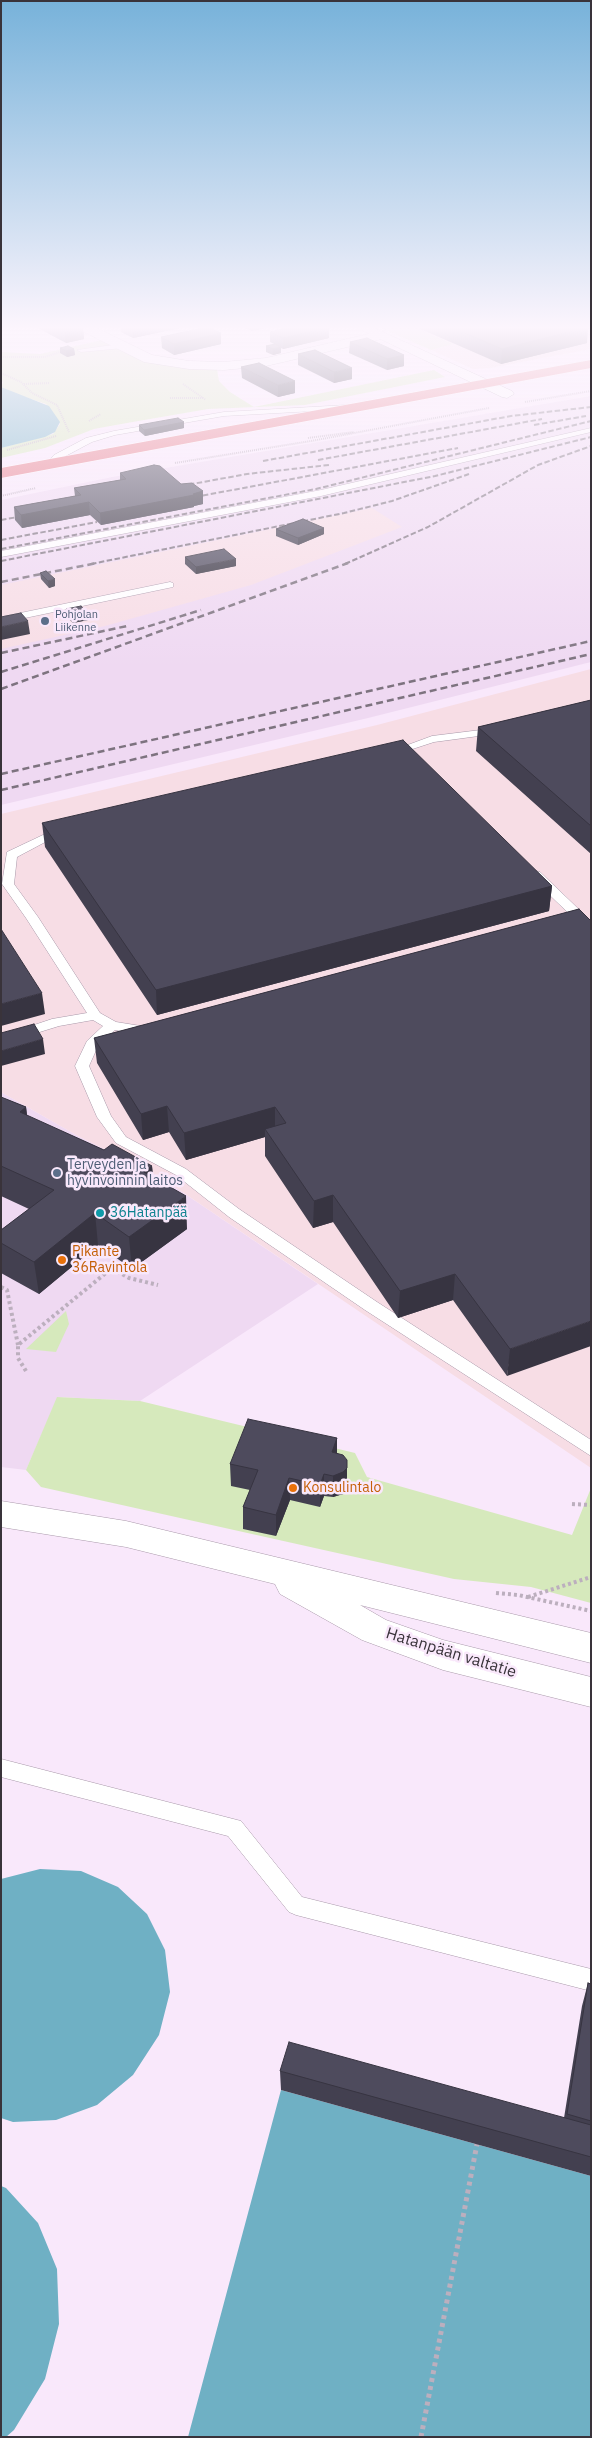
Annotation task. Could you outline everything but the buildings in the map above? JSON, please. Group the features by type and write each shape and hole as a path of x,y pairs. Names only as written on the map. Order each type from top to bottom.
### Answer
{"highway":[{"path":"1,471 49,465 181,441"},
{"path":"1,486 240,441"}],"main road":[{"name":"Hatanpään valtatie","path":"1,1514 126,1534 591,1648"},
{"name":"Hatanpään valtatie","path":"265,1569 374,1630 443,1655 591,1692"}],"lane":[{"path":"49,465 57,457 88,441"},
{"path":"1,554 321,493 545,441"},
{"path":"1,620 170,585"},
{"path":"384,756 410,752 432,739 513,729"},
{"path":"72,827 54,832 11,855 5,885 32,917 94,1016 112,1025 143,1032 162,1029"},
{"path":"525,864 583,921"},
{"path":"1,1040 57,1022 94,1016"},
{"path":"112,1025 92,1044 82,1066 104,1117 121,1140 181,1172 234,1213 370,1306 591,1449"},
{"path":"1,1768 234,1828 296,1905 591,1980"}],"path":[{"path":"1,452 37,441"},
{"path":"167,464 250,449 312,441"},
{"path":"1,496 40,488"},
{"path":"18,1345 112,1268 129,1278 158,1285"},
{"path":"1,1287 7,1290 18,1345 18,1358 26,1371"},
{"path":"572,1504 591,1505"},
{"path":"528,1598 591,1577"},
{"path":"421,2437 478,2144"}],"shaded area":[{"path":"326,441 591,441 591,662 368,718 1,805 1,500 112,477"},
{"path":"372,508 402,527 251,585 105,626 1,649 1,585"},
{"path":"591,669 591,1468 160,1177 78,1136 1,1092 1,814 377,725"},
{"path":"1,1092 78,1136 160,1177 318,1284 140,1401 58,1397 26,1470 1,1467"}],"green space":[{"path":"28,441 64,441 45,448 1,458 1,448"},
{"path":"66,1311 69,1324 56,1352 26,1349"},
{"path":"57,1397 140,1401 355,1453 367,1477 572,1535 591,1488 591,1603 531,1587 454,1579 41,1487 26,1470"}],"water":[{"path":"1,441 30,441 1,448"},
{"path":"40,1869 81,1871 118,1887 147,1914 165,1950 170,1992 159,2035 133,2075 97,2105 56,2120 13,2122 1,2118 1,1879"},
{"path":"281,2090 591,2176 591,2437 188,2437"},
{"path":"1,2186 6,2188 38,2223 57,2269 59,2324 45,2379 14,2430 6,2437 1,2437"}],"railway":[{"path":"263,461 374,441"},
{"path":"318,460 423,441"},
{"path":"1,549 316,489 511,441"},
{"path":"1,561 435,476 576,441"},
{"path":"345,564 428,527 538,465 591,446"},
{"path":"195,497 458,448"},
{"path":"181,486 247,474 329,465"},
{"path":"91,564 344,513 392,501 469,474"},
{"path":"1,520 29,515"},
{"path":"1,540 97,522"},
{"path":"1,582 97,563"},
{"path":"1,689 348,563"},
{"path":"1,672 201,610"},
{"path":"1,653 127,626"},
{"path":"1,774 591,641"},
{"path":"1,790 591,654"}],"place":[{"name":"Pohjolan Liikenne","path":"45,621"},
{"name":"Terveyden ja hyvinvoinnin laitos","path":"57,1173"},
{"name":"36Hatanpää","path":"100,1213"},
{"name":"Pikante 36Ravintola","path":"62,1260"},
{"name":"Konsulintalo","path":"293,1488"}]}
